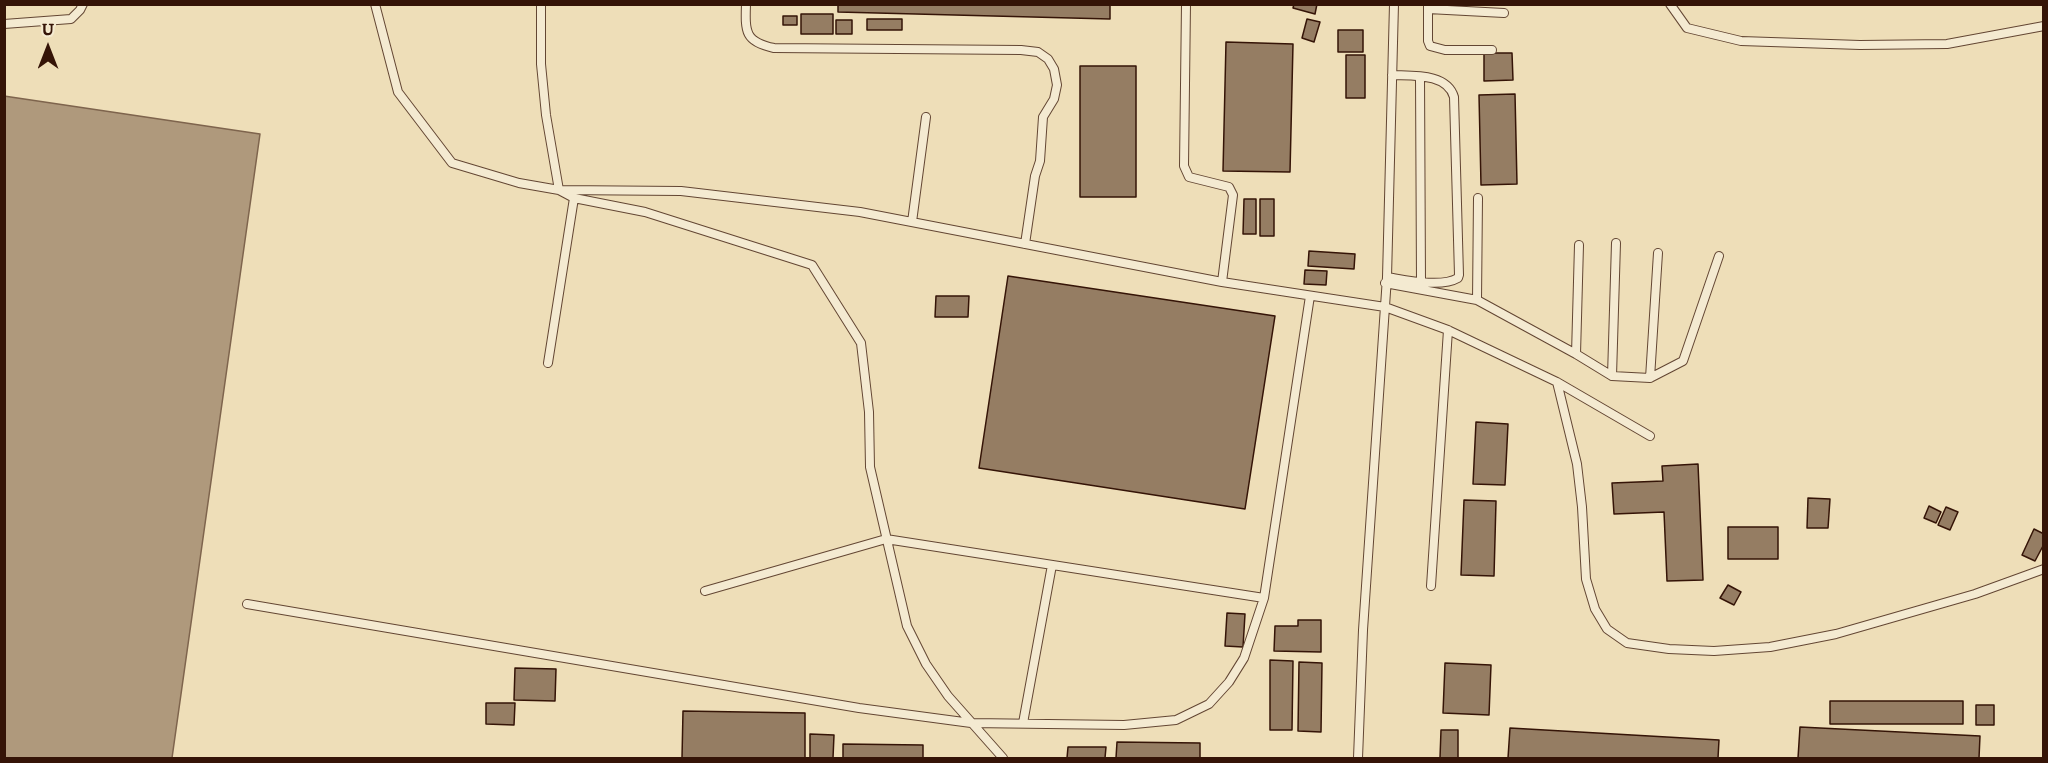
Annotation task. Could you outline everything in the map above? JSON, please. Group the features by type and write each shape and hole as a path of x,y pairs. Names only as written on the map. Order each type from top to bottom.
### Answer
{"lane":[{"path":"4,24 71,18 83,4"},
{"path":"375,4 398,92 452,163 519,183 558,190 681,191 860,212 1222,282 1385,307 1448,330 1557,382 1650,436"},
{"path":"541,4 541,64 546,116 558,190"},
{"path":"746,4 749,35 759,45 774,48 1021,50 1038,52 1048,59 1054,69 1057,85 1054,99 1042,117 1040,161 1035,176 1025,244"},
{"path":"1186,4 1184,166 1189,177 1229,187 1233,195 1222,282"},
{"path":"1358,759 1363,630 1385,307 1394,4"},
{"path":"1670,4 1687,28 1741,41 1860,45 1947,44 2043,26"},
{"path":"1492,50 1445,50 1430,46 1428,7 1504,13"},
{"path":"1386,280 1449,282 1458,278 1459,275 1455,97 1450,86 1440,81 1392,75"},
{"path":"1420,77 1421,282"},
{"path":"912,222 926,117"},
{"path":"558,190 574,198 645,212 812,266 861,343 869,412 870,467 908,626 926,664 948,696 1003,759"},
{"path":"548,363 574,198"},
{"path":"1478,198 1478,300"},
{"path":"1612,376 1616,243"},
{"path":"1576,354 1579,245"},
{"path":"1650,378 1658,253"},
{"path":"1386,280 1478,300 1612,376 1650,378 1683,361 1719,256"},
{"path":"247,604 859,708 971,723 1124,725 1176,720 1209,704 1229,682 1244,658 1264,598 1310,296"},
{"path":"1431,586 1448,330"},
{"path":"1557,382 1577,464 1586,579 1595,609 1607,629 1627,643 1669,649 1714,651 1770,647 1836,634 1975,594 2043,569"},
{"path":"705,591 886,538 1264,598"},
{"path":"1023,723 1052,565"}],"shaded area":[{"path":"4,96 260,134 172,758 5,758"}],"building":[{"path":"838,4 1110,4 1110,19 838,12"},
{"path":"1294,4 1317,4 1315,14 1293,8"},
{"path":"801,14 833,14 833,34 801,34"},
{"path":"783,16 797,16 797,25 783,25"},
{"path":"867,19 902,19 902,30 867,30"},
{"path":"1307,19 1320,22 1314,42 1302,38"},
{"path":"836,20 852,20 852,34 836,34"},
{"path":"1338,30 1363,30 1363,52 1338,52"},
{"path":"1226,42 1293,44 1290,172 1223,171"},
{"path":"1484,53 1512,53 1513,80 1484,81"},
{"path":"1346,55 1365,55 1365,98 1346,98"},
{"path":"1080,66 1136,66 1136,197 1080,197"},
{"path":"1515,94 1517,184 1481,185 1479,95"},
{"path":"1244,199 1256,199 1256,234 1243,234"},
{"path":"1260,199 1274,199 1274,236 1260,236"},
{"path":"1309,251 1355,254 1354,269 1308,266"},
{"path":"1305,270 1327,271 1326,285 1304,284"},
{"path":"1008,276 1275,316 1245,509 979,468"},
{"path":"936,296 969,296 968,317 935,317"},
{"path":"1476,422 1508,424 1505,485 1473,484"},
{"path":"1698,464 1703,580 1667,581 1664,512 1614,514 1612,483 1663,481 1662,466"},
{"path":"1808,498 1830,499 1828,528 1807,528"},
{"path":"1464,500 1496,501 1494,576 1461,575"},
{"path":"1929,506 1941,512 1936,523 1924,518"},
{"path":"1946,507 1958,512 1950,530 1938,525"},
{"path":"1728,527 1778,527 1778,559 1728,559"},
{"path":"2034,529 2044,534 2044,544 2035,561 2022,555"},
{"path":"1728,585 1741,592 1734,605 1720,598"},
{"path":"1227,613 1245,614 1243,647 1225,646"},
{"path":"1298,620 1321,620 1321,652 1274,651 1275,626 1298,626"},
{"path":"1270,660 1293,661 1292,730 1270,730"},
{"path":"1299,662 1322,663 1321,732 1298,731"},
{"path":"1445,663 1491,665 1489,715 1443,713"},
{"path":"515,668 556,669 555,701 514,700"},
{"path":"1830,701 1963,701 1963,724 1830,724"},
{"path":"486,703 515,703 514,725 486,724"},
{"path":"1976,705 1994,705 1994,725 1976,725"},
{"path":"683,711 805,713 805,758 682,758"},
{"path":"1800,727 1980,736 1979,758 1798,758"},
{"path":"1510,728 1719,740 1718,758 1508,758"},
{"path":"1441,730 1458,730 1458,758 1440,758"},
{"path":"810,734 834,735 833,758 810,758"},
{"path":"1117,742 1200,743 1200,758 1116,758"},
{"path":"843,744 923,745 923,758 843,758"},
{"path":"1068,747 1106,747 1105,758 1067,758"}]}
